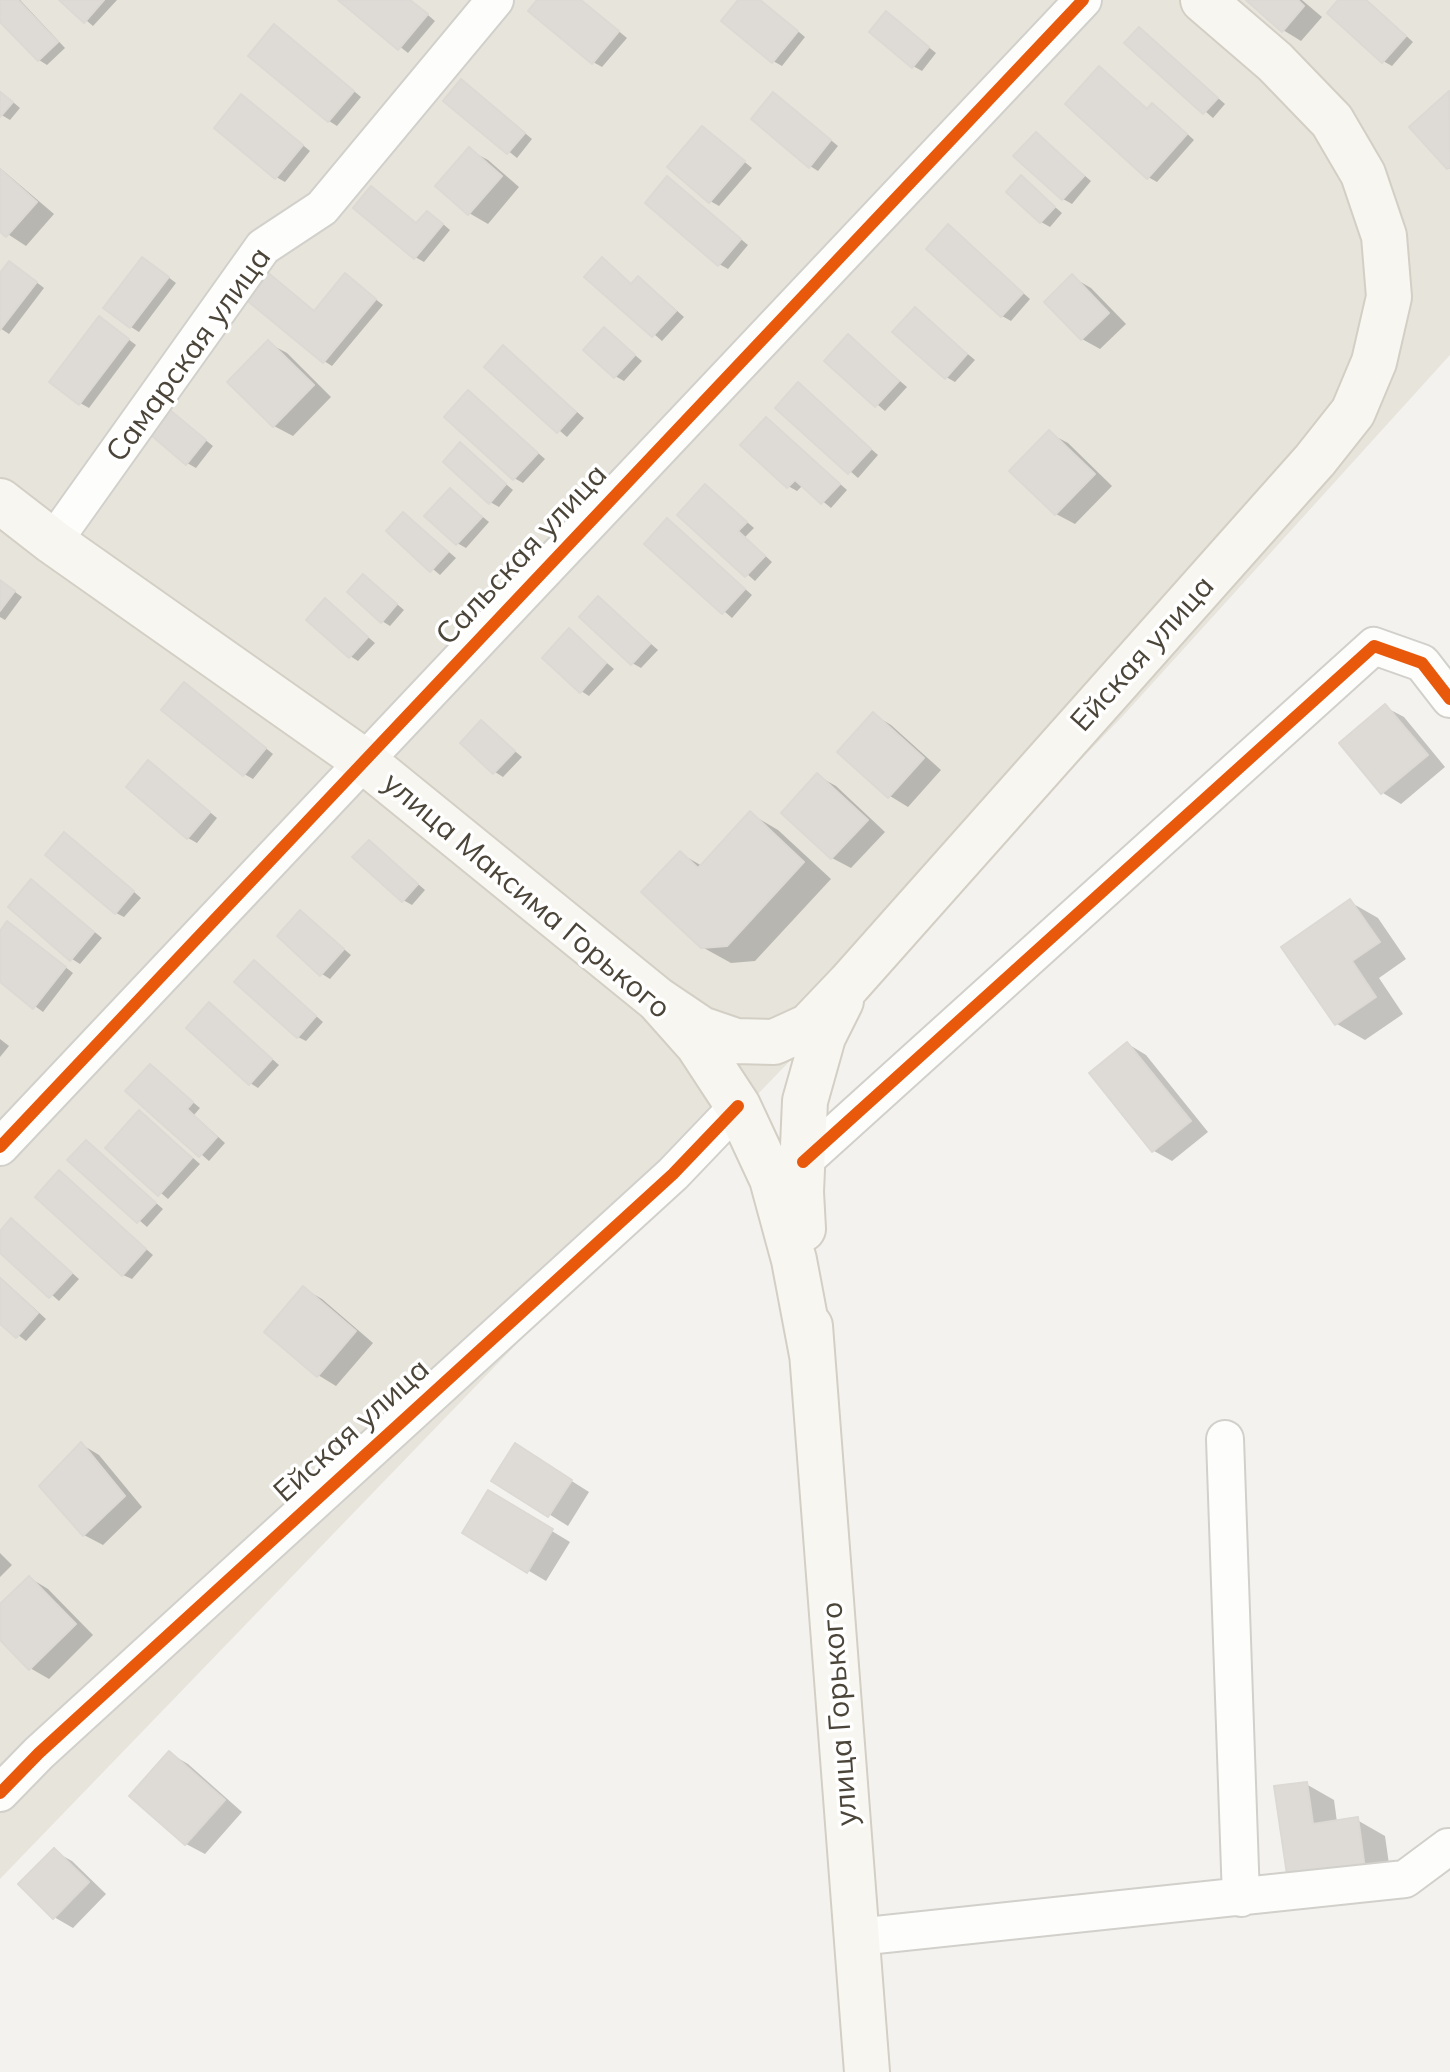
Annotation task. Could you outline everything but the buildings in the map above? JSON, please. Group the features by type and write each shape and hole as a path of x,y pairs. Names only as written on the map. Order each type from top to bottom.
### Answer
{"main road":[{"name":"Ейская улица","path":"849,984 1315,460 1353,412 1374,362 1389,297 1384,236 1363,174 1332,121 1275,62 1203,0"},
{"name":"улица Максима Горького","path":"0,501 53,542 364,761 658,1000 698,1045 738,1106 772,1179 794,1260 812,1355"},
{"path":"658,1000 701,1029 736,1041 774,1042 809,1026 849,984"},
{"path":"812,1355 801,1192 805,1101 823,1037 849,984"},
{"name":"улица Горького","path":"812,1355 867,2072"}],"street":[{"name":"Самарская улица","path":"53,542 263,247 322,208 495,0"},
{"name":"Сальская улица","path":"0,1147 1083,0"},
{"path":"803,1162 1374,646 1422,663 1450,699"},
{"name":"Ейская улица","path":"0,1793 39,1753 673,1174 738,1106"},
{"path":"1225,1439 1241,1898"},
{"path":"857,1937 1405,1879 1448,1847"}],"shaded area":[{"path":"0,0 1450,0 1450,355 1121,718 0,1879"}],"cycle path":[{"path":"0,1147 1083,0"},
{"path":"803,1162 1374,646 1422,663 1450,699"},
{"path":"0,1793 39,1753 673,1174 738,1106"}]}
